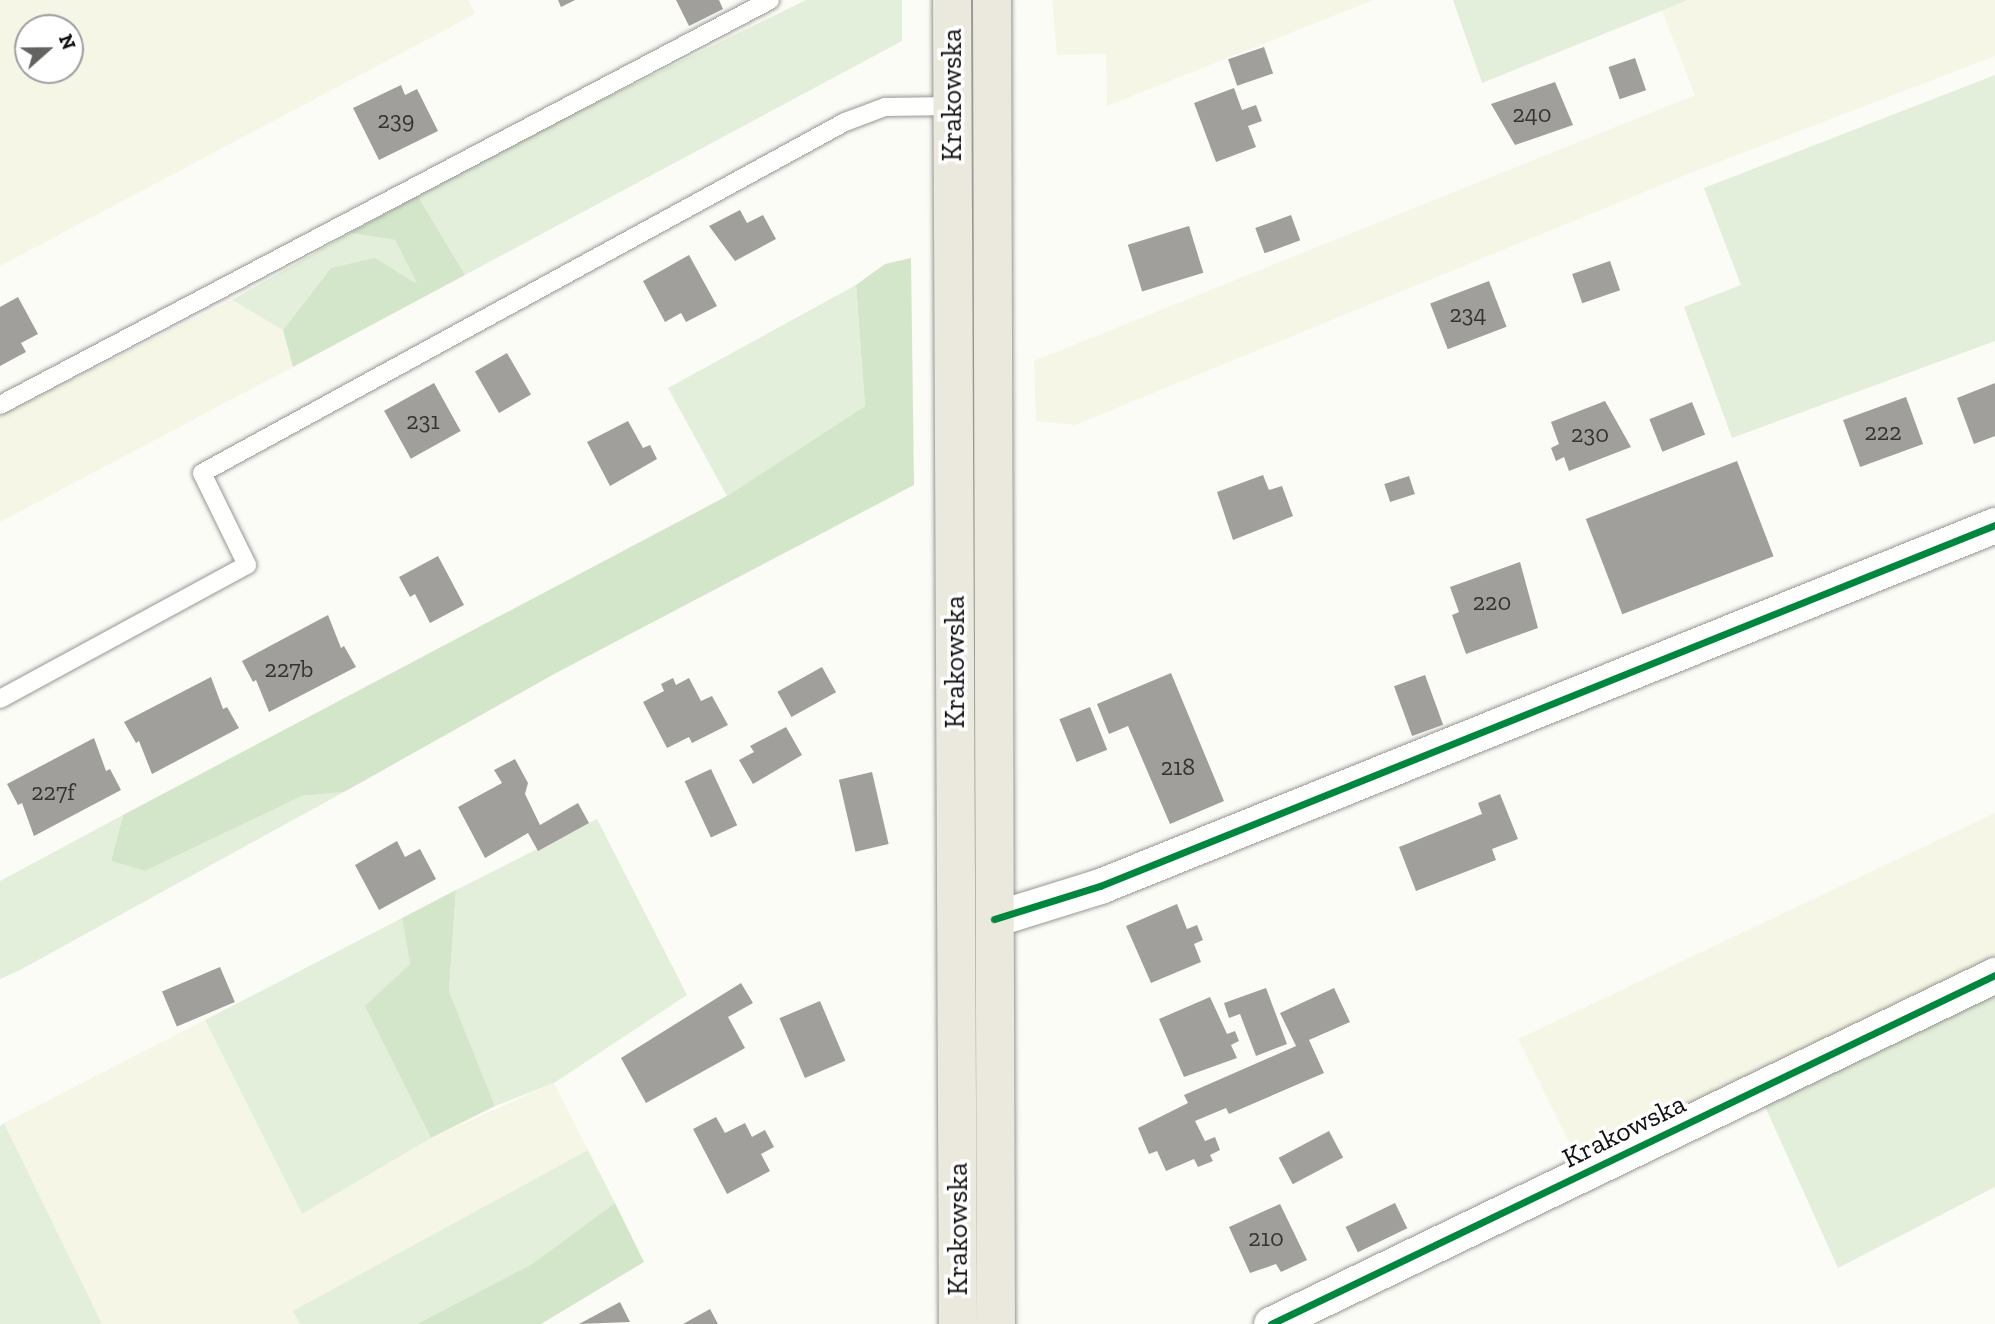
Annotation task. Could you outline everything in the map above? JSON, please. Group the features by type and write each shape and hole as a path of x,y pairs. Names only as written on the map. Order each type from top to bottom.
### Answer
{"main road":[{"name":"Krakowska","path":"952,0 958,1324"},
{"name":"Krakowska","path":"992,0 996,1324"}],"street":[{"path":"994,919 1100,886 1995,525"},
{"name":"Krakowska","path":"1271,1324 1995,975"}],"lane":[{"path":"0,405 770,0"},
{"path":"0,699 247,565 202,473 845,122 885,107 952,106"}],"green space":[{"path":"0,0 468,0 475,14 0,266"},
{"path":"806,0 902,0 902,41 465,275 418,196 524,138"},
{"path":"1052,0 1373,0 1107,106 1106,54 1057,55"},
{"path":"1453,0 1688,0 1482,83"},
{"path":"1688,0 1995,0 1995,56 1698,170 1075,425 1036,421 1034,361 1695,95 1662,11"},
{"path":"1995,75 1995,341 1732,438 1684,307 1741,285 1704,188"},
{"path":"418,196 465,275 293,367 283,330 331,268 375,258 417,284 395,240 350,233"},
{"path":"350,233 395,240 418,286 331,268 283,330 232,300"},
{"path":"911,258 914,485 556,673 344,792 302,796 145,871 111,861 123,815 727,496 865,406 856,285 885,264"},
{"path":"856,285 865,406 727,496 668,388"},
{"path":"232,300 283,330 293,367 0,522 0,415"},
{"path":"344,792 0,979 0,881 123,815 111,861 145,871 302,796"},
{"path":"1995,813 1995,960 1579,1162 1518,1039"},
{"path":"597,819 687,995 554,1083 495,1106 449,991 456,890"},
{"path":"456,890 449,991 495,1106 431,1138 365,1006 410,964 402,918"},
{"path":"402,918 410,964 366,1006 431,1138 302,1214 205,1020"},
{"path":"1995,992 1995,1187 1838,1268 1763,1102"},
{"path":"205,1020 302,1214 431,1138 554,1083 588,1150 294,1311 300,1324 102,1324 4,1123"},
{"path":"4,1123 102,1324 0,1324 0,1126"},
{"path":"588,1150 615,1203 532,1264 417,1324 300,1324 293,1311"},
{"path":"615,1203 644,1262 541,1324 417,1324 532,1264"}],"building":[{"path":"558,0 575,0 561,7"},
{"path":"676,0 719,0 723,9 689,26"},
{"path":"1264,47 1273,73 1237,86 1228,59"},
{"path":"1635,58 1646,90 1620,99 1609,67"},
{"path":"1555,82 1573,125 1515,145 1491,104"},
{"path":"401,85 405,95 417,89 438,131 379,160 353,108"},
{"path":"1234,88 1242,110 1256,105 1262,121 1248,126 1256,147 1216,162 1194,103"},
{"path":"740,210 747,223 763,215 776,239 735,261 709,226"},
{"path":"1291,215 1300,240 1265,253 1255,228"},
{"path":"1189,226 1203,273 1142,292 1128,245"},
{"path":"689,255 717,306 686,322 681,313 665,322 643,281"},
{"path":"1610,261 1620,290 1582,303 1572,274"},
{"path":"1489,281 1507,327 1448,349 1430,304"},
{"path":"18,297 38,334 21,343 26,352 0,366 0,307"},
{"path":"507,353 531,395 499,413 475,372"},
{"path":"434,383 461,431 411,459 384,411"},
{"path":"1995,383 1995,436 1974,444 1957,398"},
{"path":"1906,397 1923,444 1860,467 1843,420"},
{"path":"1605,401 1631,447 1569,471 1564,457 1556,461 1551,448 1559,444 1551,422"},
{"path":"1692,402 1705,434 1662,452 1649,419"},
{"path":"628,421 643,448 650,445 657,459 610,486 587,442"},
{"path":"1737,461 1774,556 1622,614 1586,519"},
{"path":"1263,475 1269,490 1282,486 1293,516 1233,540 1217,492"},
{"path":"1409,476 1415,494 1390,502 1384,484"},
{"path":"438,556 464,605 430,623 415,594 410,597 399,577"},
{"path":"1520,562 1538,628 1466,654 1452,615 1459,612 1450,587"},
{"path":"328,615 341,648 344,646 356,667 269,712 256,680 253,682 242,661"},
{"path":"822,667 836,692 791,717 777,692"},
{"path":"1171,673 1224,801 1170,824 1128,726 1109,734 1097,704"},
{"path":"1425,675 1443,725 1412,736 1394,686"},
{"path":"211,677 223,709 227,707 239,728 152,774 139,741 136,743 124,722"},
{"path":"673,678 676,685 689,678 701,701 712,696 728,725 692,743 689,737 667,748 643,702 664,691 661,684"},
{"path":"1090,707 1107,750 1077,762 1059,719"},
{"path":"786,727 802,755 753,784 739,760 754,752 750,746"},
{"path":"94,738 106,771 110,769 121,790 34,836 22,803 18,805 7,784"},
{"path":"515,759 528,783 525,794 540,825 578,803 589,823 538,851 528,833 485,858 458,807 502,783 494,770"},
{"path":"711,769 737,825 711,837 685,781"},
{"path":"872,772 889,844 856,852 839,780"},
{"path":"1500,794 1518,839 1492,849 1496,860 1416,891 1399,847 1482,814 1478,803"},
{"path":"397,841 405,857 420,849 436,879 379,910 355,865"},
{"path":"1177,904 1187,929 1197,925 1203,940 1194,944 1201,962 1151,983 1126,926"},
{"path":"220,967 235,1002 177,1027 162,992"},
{"path":"741,983 753,1003 728,1017 745,1048 646,1103 621,1058"},
{"path":"1266,988 1287,1044 1256,1056 1240,1014 1229,1018 1224,1003"},
{"path":"1334,988 1350,1022 1309,1040 1324,1073 1229,1114 1226,1108 1195,1121 1205,1141 1215,1137 1220,1150 1210,1155 1213,1161 1198,1167 1194,1159 1166,1171 1157,1151 1149,1154 1138,1128 1188,1103 1184,1095 1296,1046 1280,1013"},
{"path":"1210,997 1227,1034 1235,1031 1239,1041 1231,1045 1237,1058 1184,1077 1159,1019"},
{"path":"820,1001 845,1061 805,1078 779,1018"},
{"path":"716,1117 725,1133 745,1123 752,1137 765,1130 774,1147 761,1154 770,1171 727,1194 693,1129"},
{"path":"1329,1131 1343,1157 1293,1184 1279,1158"},
{"path":"1395,1203 1407,1228 1358,1252 1346,1227"},
{"path":"1280,1204 1307,1260 1281,1272 1276,1264 1250,1273 1229,1227"},
{"path":"620,1302 630,1322 579,1324"},
{"path":"710,1309 718,1324 683,1324"}],"cycle path":[{"path":"994,919 1100,886 1995,525"},
{"path":"1271,1324 1995,975"}]}
